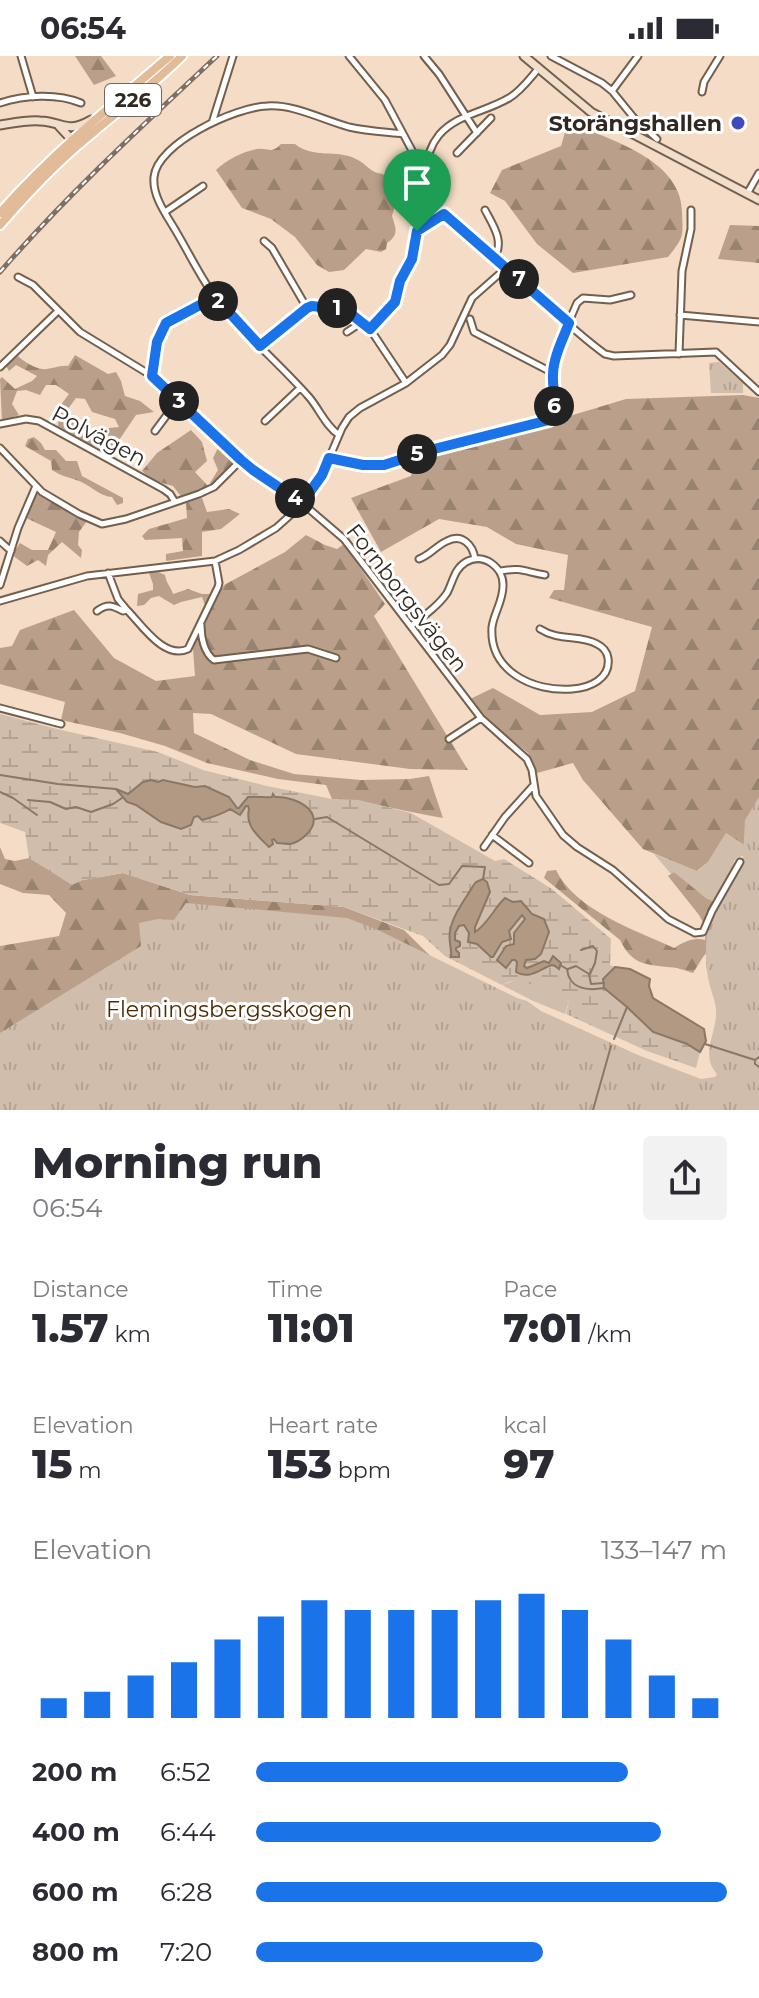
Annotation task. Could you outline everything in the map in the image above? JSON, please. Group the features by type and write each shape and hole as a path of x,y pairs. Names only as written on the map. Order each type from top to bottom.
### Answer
{"main road":[{"name":"226","path":"0,225 103,113 170,56"},
{"name":"226","path":"0,213 38,172 147,89 182,56"},
{"path":"524,56 591,112 759,200"},
{"path":"532,56 539,68"},
{"path":"0,125 35,121 76,128 103,113"},
{"path":"59,126 77,141"}],"street":[{"path":"21,56 33,97"},
{"path":"212,123 233,56"},
{"path":"349,56 385,100 415,156 427,161"},
{"path":"424,56 477,133"},
{"path":"551,56 592,76 612,91 634,118 657,139"},
{"path":"612,91 638,56"},
{"path":"702,92 704,82 720,56"},
{"path":"539,68 513,96 453,123 432,146 427,161 429,187 436,203 444,214 609,356 716,352 759,392"},
{"path":"0,103 33,97 67,97 81,103"},
{"path":"339,435 330,429 316,406 215,297 165,212 155,190 154,176 163,158 176,146 212,123 251,108 274,106 351,127 403,134"},
{"path":"457,153 491,118"},
{"path":"747,194 759,173"},
{"path":"165,212 203,186"},
{"path":"485,210 499,239 498,254 494,258"},
{"path":"679,354 682,271 691,229 691,210"},
{"path":"370,329 395,302 400,281 412,259 417,231 444,214"},
{"path":"264,241 272,248 307,308"},
{"path":"0,601 73,579 215,561 276,528 302,503 322,475 345,422 356,411 406,383 442,355 450,345 472,298 506,268"},
{"name":"Fornborgsvägen","path":"18,277 33,285 80,332 152,376 241,460 302,503 344,539 481,718 527,759 532,770 534,791 558,829 577,847 620,875 668,919 695,933 703,932 740,862"},
{"path":"329,458 384,465 549,420 554,409 553,373 577,303 583,298 610,300 631,295"},
{"path":"152,376 157,342 166,323 215,297"},
{"path":"260,346 307,308 346,310 370,329 406,383"},
{"path":"0,367 58,311"},
{"path":"680,315 759,322"},
{"path":"470,319 474,332 553,373"},
{"path":"347,332 362,322"},
{"path":"265,421 300,388"},
{"path":"155,431 178,400"},
{"name":"Polvägen","path":"0,424 26,419 39,421 163,489 175,502"},
{"path":"0,448 51,498 102,524 126,519 211,489 241,460"},
{"path":"0,585 36,486"},
{"path":"419,559 428,556 448,540 457,538 468,542 475,559"},
{"path":"0,541 11,551"},
{"path":"411,626 448,591 460,567 475,559 490,562 501,571 503,585 493,624 493,641 499,659 507,669 526,682 564,690 587,686 603,677 608,662 603,648 589,640 552,636 540,629"},
{"path":"108,573 118,599 127,610 165,648 177,652 188,649 219,583 215,561"},
{"path":"501,571 514,568 545,575"},
{"path":"97,611 112,605 127,610"},
{"path":"201,621 202,637 207,652 214,660 308,649 336,658"},
{"path":"0,708 61,724"},
{"path":"449,739 481,718"},
{"path":"484,847 505,817 534,785"},
{"path":"492,835 529,863"}],"green space":[{"path":"75,56 101,56 116,76 94,85"},
{"path":"568,122 622,144 656,165 670,178 679,194 682,227 680,241 668,257 573,273 537,244 505,201 490,193 502,170 561,146"},
{"path":"281,144 295,144 317,153 349,156 383,174 395,198 392,216 396,231 386,249 381,252 366,249 344,270 329,272 317,265 295,237 271,219 242,208 216,170 241,154 257,149 272,150"},
{"path":"730,225 759,226 759,263 718,259"},
{"path":"75,355 108,374 116,372 125,396 140,401 154,412 136,415 113,449 101,443 91,447 58,426 60,406 69,394 56,385 46,385 40,395 26,390 17,391 12,404 19,415 2,421 0,379 2,377 15,389 37,376 16,365 9,371 6,366 18,356 42,369 68,366","holes":["76,398 85,399 92,412 115,419 119,427 90,430 89,422 74,422 65,413"]},
{"path":"719,362 743,383 743,393 711,393 709,363"},
{"path":"743,395 759,398 759,855 726,833 708,862 697,871 643,849 583,780 573,763 537,773 528,753 495,727 470,699 493,688 540,715 592,712 635,691 652,627 549,598 554,590 564,590 568,555 516,544 487,527 439,519 381,552 351,498 411,476 414,457 626,399"},
{"path":"191,430 202,442 207,461 195,472 208,486 183,499 173,486 152,480 142,471 157,453"},
{"path":"34,437 45,450 56,450 66,461 77,461 82,476 123,498 123,503 117,505 112,497 52,470 51,461 25,446 28,439"},
{"path":"219,446 234,460 215,485 210,483 218,470 213,458"},
{"path":"39,491 87,521 79,532 81,558 62,542 48,555 46,566 38,560 27,566 12,555 20,543 32,550 48,550 56,532 26,518"},
{"path":"202,498 207,512 229,509 240,514 221,529 202,532 202,556 166,561 166,554 183,551 182,538 145,540 142,536 149,529 187,518 186,503"},
{"path":"306,535 337,549 344,544 385,604 374,616 468,770 410,769 296,754 211,714 193,713 194,733 250,760 294,774 361,780 429,776 443,818 332,799 326,785 278,779 207,763 165,746 61,720 65,702 0,684 0,648 12,646 20,630 74,610 114,658 156,681 195,676 193,649 224,585 285,552"},
{"path":"154,570 165,575 173,594 188,589 210,594 215,587 205,605 202,597 174,605 159,596 137,606 138,594 153,590 149,573"},
{"path":"0,714 158,752 203,770 267,786 332,799 359,800 411,813 495,861 504,859 552,889 611,939 610,965 615,967 604,979 605,988 653,1032 700,1052 696,1068 647,1051 566,1014 569,1001 521,981 502,985 445,956 423,936 344,907 190,895 123,873 72,885 29,858 25,832 0,823","holes":["143,782 176,783 212,790 229,798 237,808 245,799 286,797 312,812 315,819 286,843 277,843 274,838 269,846 253,829 248,806 237,814 230,809 206,819 194,817 191,825 173,825 127,802 121,790 128,794","473,886 483,909 475,932 497,906 509,899 530,910 549,932 542,951 535,959 526,960 524,966 527,968 544,961 549,963 554,956 556,966 521,975 516,970 517,961 512,960 507,968 497,960 503,950 514,944 513,936 525,919 522,915 493,957 464,925 459,926 455,941 459,957 453,956 450,941 464,900"]},
{"name":"Flemingsbergsskogen","path":"759,797 759,1110 0,1110 0,1033 141,946 139,923 174,920 186,903 347,918 638,1055 701,1079 715,1077 717,1074 709,1051 716,1009 707,971 709,922 743,857 745,820"},
{"path":"726,833 759,855 744,855 734,861 730,884 741,913 706,898 674,872 671,874 654,854 698,871 708,862"},
{"path":"0,847 5,859 15,861 29,858 50,870 83,880 123,873 190,895 344,907 404,930 480,1005 0,1110 0,946 59,936 66,913 49,895 23,893 0,884"},
{"path":"556,870 565,884 591,908 674,948 685,942 705,940 706,928 668,876 674,872 706,898 741,913 693,973 645,963 629,954 620,940 544,878 547,871"},
{"path":"519,979 569,1001 565,1014 502,985"}],"shaded area":[{"path":"151,780 205,786 229,797 237,808 248,797 272,797 273,794 299,802 314,819 305,836 295,843 277,843 274,839 269,847 251,826 248,806 240,815 230,809 202,820 194,817 191,825 181,829 161,822 127,802 116,789 128,794 143,782"},
{"path":"483,879 490,892 475,932 505,898 513,902 521,901 532,914 544,919 549,932 541,954 535,959 526,960 524,966 527,968 544,961 549,963 553,956 561,963 559,969 552,965 525,975 516,972 515,960 506,968 497,960 506,946 514,944 514,933 525,919 522,915 509,931 511,939 502,942 493,957 477,944 468,942 469,933 464,925 459,926 455,940 460,942 456,948 459,957 451,957 450,934 454,919 473,886"},
{"path":"615,967 630,969 650,979 653,998 704,1029 706,1041 700,1052 653,1032 604,988 603,979"}],"waterway":[{"path":"0,775 116,789"},
{"path":"0,792 37,815"},
{"path":"28,800 91,812 122,798"},
{"path":"315,819 327,817 439,885 449,884 462,866 485,867 483,879"},
{"path":"581,950 593,946 597,951 590,974"},
{"path":"560,965 567,969 575,985 604,988"},
{"path":"568,969 576,966 589,974 591,984 604,983"},
{"path":"614,1039 627,1007"},
{"path":"705,1044 755,1060 759,1057"},
{"path":"593,1110 611,1046"},
{"path":"755,1061 759,1067"}],"railway":[{"path":"0,272 78,188 217,56"}],"place":[{"name":"Storängshallen","path":"738,123"}],"route":[{"path":"444,214 569,323 553,368 554,409 549,420 384,465 363,465 329,458 322,475 302,503 241,460 152,376 157,342 166,323 215,297 260,346 312,306 346,310 370,329 395,302 400,281 412,259 417,231 444,214"}]}
